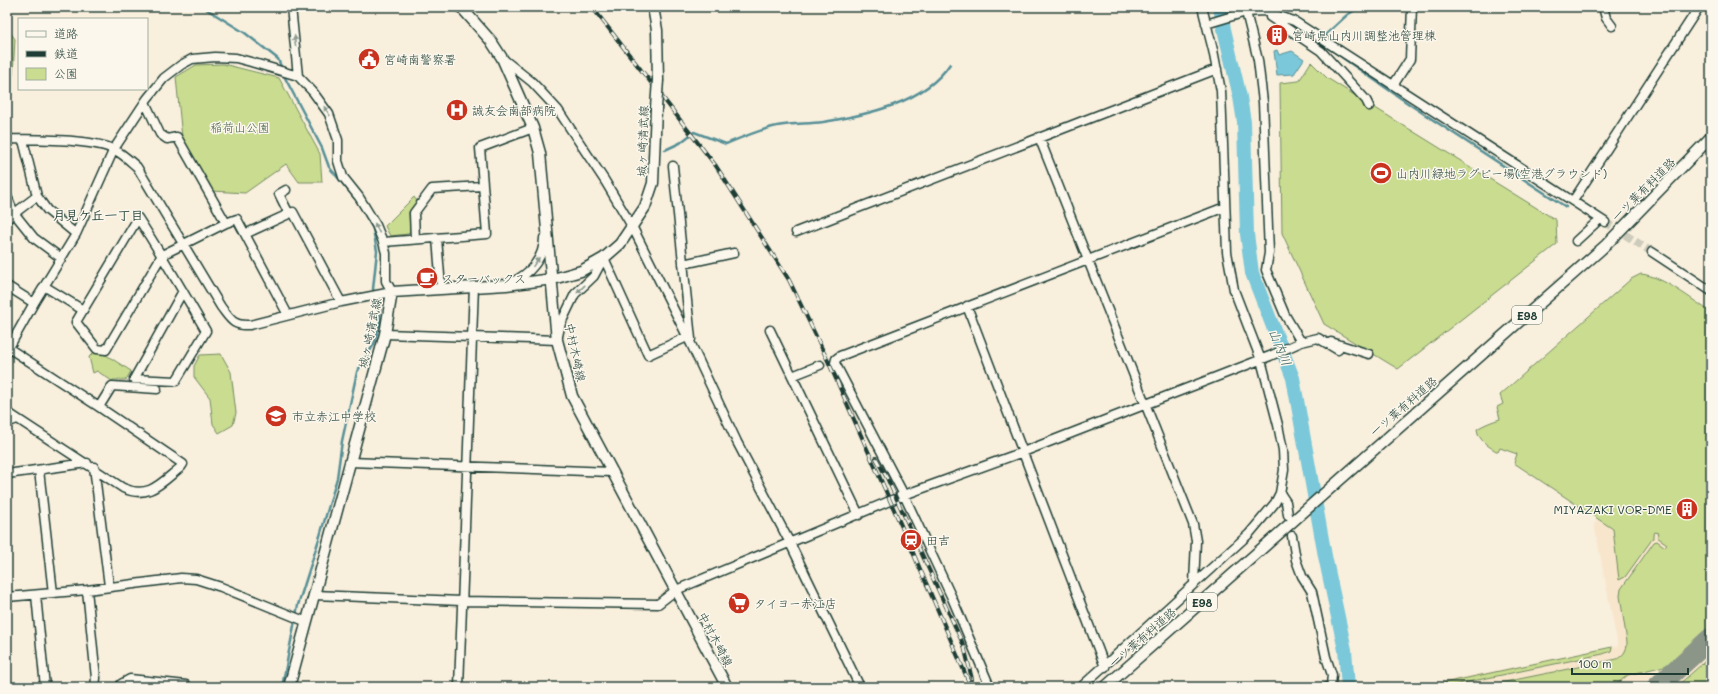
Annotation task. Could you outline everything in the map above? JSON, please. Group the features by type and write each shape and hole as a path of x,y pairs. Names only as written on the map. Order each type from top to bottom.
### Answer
{"main road":[{"name":"中村木崎線","path":"461,7 492,41 502,58 534,128 540,153 547,216 557,340 572,396 611,472 727,687"},
{"name":"城ヶ崎清武線","path":"289,687 304,620 314,594 385,334 392,292 506,285 553,279 581,271 604,258 620,244 633,228 645,207 653,183 658,80 657,30 653,7"},
{"name":"一ツ葉有料道路","path":"1105,687 1293,516 1335,484 1606,245 1711,137"}],"street":[{"path":"7,139 96,143 114,149 137,168 221,307 232,321 239,326 250,325 341,302 392,292 386,281 386,253 383,242 376,225 359,197 343,177 338,160 338,140 329,114 298,76 292,7"},
{"path":"1082,687 1249,534 1275,503 1280,493 1284,470 1274,405 1261,360 1234,290 1227,252 1221,91 1210,23 1202,7"},
{"path":"1394,84 1410,59 1412,7"},
{"path":"1603,7 1606,18 1612,26"},
{"path":"1573,201 1699,7"},
{"path":"1210,23 1243,11 1264,11 1294,21 1394,84 1602,220 1576,241"},
{"path":"1243,11 1258,60 1263,102 1270,253 1266,270 1299,344"},
{"path":"1271,13 1270,17 1321,51 1366,100 1368,106"},
{"path":"7,412 132,492 143,493 152,489 181,467 183,464 100,407 8,349 76,234 114,149 145,102 164,78 181,65 192,59 215,57 236,58 298,76"},
{"path":"502,58 532,82 558,110 605,181 633,228 689,340 737,442 790,543 860,687"},
{"path":"796,232 1217,69"},
{"path":"145,102 160,134 167,139 177,137 226,223"},
{"path":"383,242 487,234 480,148 534,128"},
{"path":"1039,137 1193,524 1196,541 1194,583"},
{"path":"23,140 37,196 47,210 76,234"},
{"path":"673,166 689,340"},
{"path":"415,240 414,213 432,189 482,186"},
{"path":"286,190 279,194 288,214"},
{"path":"7,196 14,213 34,238 61,258"},
{"path":"7,219 37,196"},
{"path":"990,687 952,598 904,495 835,363 836,359 840,356 967,306 1226,207"},
{"path":"245,234 293,212 341,302"},
{"path":"506,285 520,278 536,263 544,249 544,227 547,216"},
{"path":"183,291 134,379 176,381 206,331 183,291 162,255 138,218 76,322 97,349 106,350 162,255 237,219 288,315"},
{"path":"437,238 441,288"},
{"path":"1652,252 1711,291"},
{"path":"683,264 734,253"},
{"path":"604,258 648,355 689,340"},
{"path":"385,334 557,340 561,322 575,294 594,276 604,258"},
{"path":"7,286 34,303"},
{"path":"44,286 83,310"},
{"path":"459,687 466,466 474,286"},
{"path":"967,306 1105,667"},
{"path":"770,330 859,515"},
{"path":"1318,338 1338,350"},
{"path":"314,594 461,601 658,604 676,590 904,495 1022,452 1299,344 1318,338 1369,354"},
{"path":"792,376 820,365"},
{"path":"100,407 112,386 157,389"},
{"path":"7,423 17,419"},
{"path":"350,462 611,472"},
{"path":"7,474 90,465"},
{"path":"90,465 109,586"},
{"path":"39,470 53,593"},
{"path":"1280,493 1293,516"},
{"path":"1292,536 1296,560 1302,576 1312,592 1326,657 1332,675 1331,685 1327,687"},
{"path":"7,597 36,596 87,590 167,578 196,579 221,587 304,620"},
{"path":"87,590 96,678 95,687"},
{"path":"36,596 45,687"},
{"path":"121,687 121,684 130,679 186,685 188,687"}],"shaded area":[{"path":"1711,378 1711,687 1415,687 1618,646 1594,524"}],"green space":[{"path":"7,28 15,39 13,75 7,79"},
{"name":"山内川緑地ラグビー場(空港グラウンド)","path":"1311,62 1327,78 1556,220 1557,244 1398,369 1324,324 1282,233 1280,83 1299,81"},
{"name":"稲荷山公園","path":"223,64 279,78 320,154 322,182 299,182 286,164 245,193 212,191 182,138 176,77 196,65"},
{"path":"414,197 417,201 409,212 410,232 408,234 390,236 385,226"},
{"path":"1641,274 1659,279 1711,312 1711,628 1673,662 1664,666 1628,675 1613,687 1480,687 1617,659 1625,652 1627,642 1620,596 1621,589 1654,542 1657,541 1665,547 1667,544 1657,537 1659,533 1655,532 1653,538 1625,577 1619,580 1613,529 1514,463 1517,454 1500,448 1498,452 1488,445 1479,437 1477,429 1500,419 1497,407 1503,404 1500,395 1631,279"},
{"path":"94,352 106,355 131,371 126,380 112,381 97,371 93,373 89,357"},
{"path":"221,354 231,372 236,413 233,425 219,433 213,424 210,398 194,377 194,366 200,355"},
{"path":"1612,647 1611,651 1603,654 1444,687 1425,687"},
{"path":"1711,656 1711,687 1676,687"}],"water":[{"path":"1277,50 1279,55 1292,51 1304,59 1294,74 1277,75 1274,51"}],"waterway":[{"path":"203,7 245,33 278,59 282,69"},
{"name":"山内川","path":"1220,7 1244,122 1247,234 1252,273 1293,378 1325,556 1345,650 1348,687"},
{"path":"1322,38 1347,15 1360,7"},
{"path":"1327,47 1412,106 1566,207"},
{"path":"665,150 680,143 694,132 726,144 777,126 823,122 876,111 910,98 925,89 939,77 950,64"},
{"path":"282,687 298,605 337,478 342,441 357,372 374,344 380,321 380,305 373,289 377,251 373,229 357,201 329,167 322,148 283,74"}],"taxiway":[{"path":"1657,687 1711,638"}],"tunnel":[{"path":"1605,222 1652,252"}],"railway":[{"path":"592,7 716,166 789,280 828,361 971,687"},
{"path":"876,458 887,478 964,646 972,679"}],"place":[{"name":"宮崎県山内川調整池管理棟","path":"1277,35"},
{"name":"宮崎南警察署","path":"369,59"},
{"name":"誠友会南部病院","path":"457,110"},
{"name":"山内川緑地ラグビー場(空港グラウンド)","path":"1381,173"},
{"name":"スターバックス","path":"427,278"},
{"name":"市立赤江中学校","path":"276,416"},
{"name":"MIYAZAKI VOR-DME","path":"1687,509"},
{"name":"田吉","path":"911,540"},
{"name":"タイヨー赤江店","path":"739,603"}],"district":[{"name":"月見ケ丘一丁目","path":"98,214"}]}
